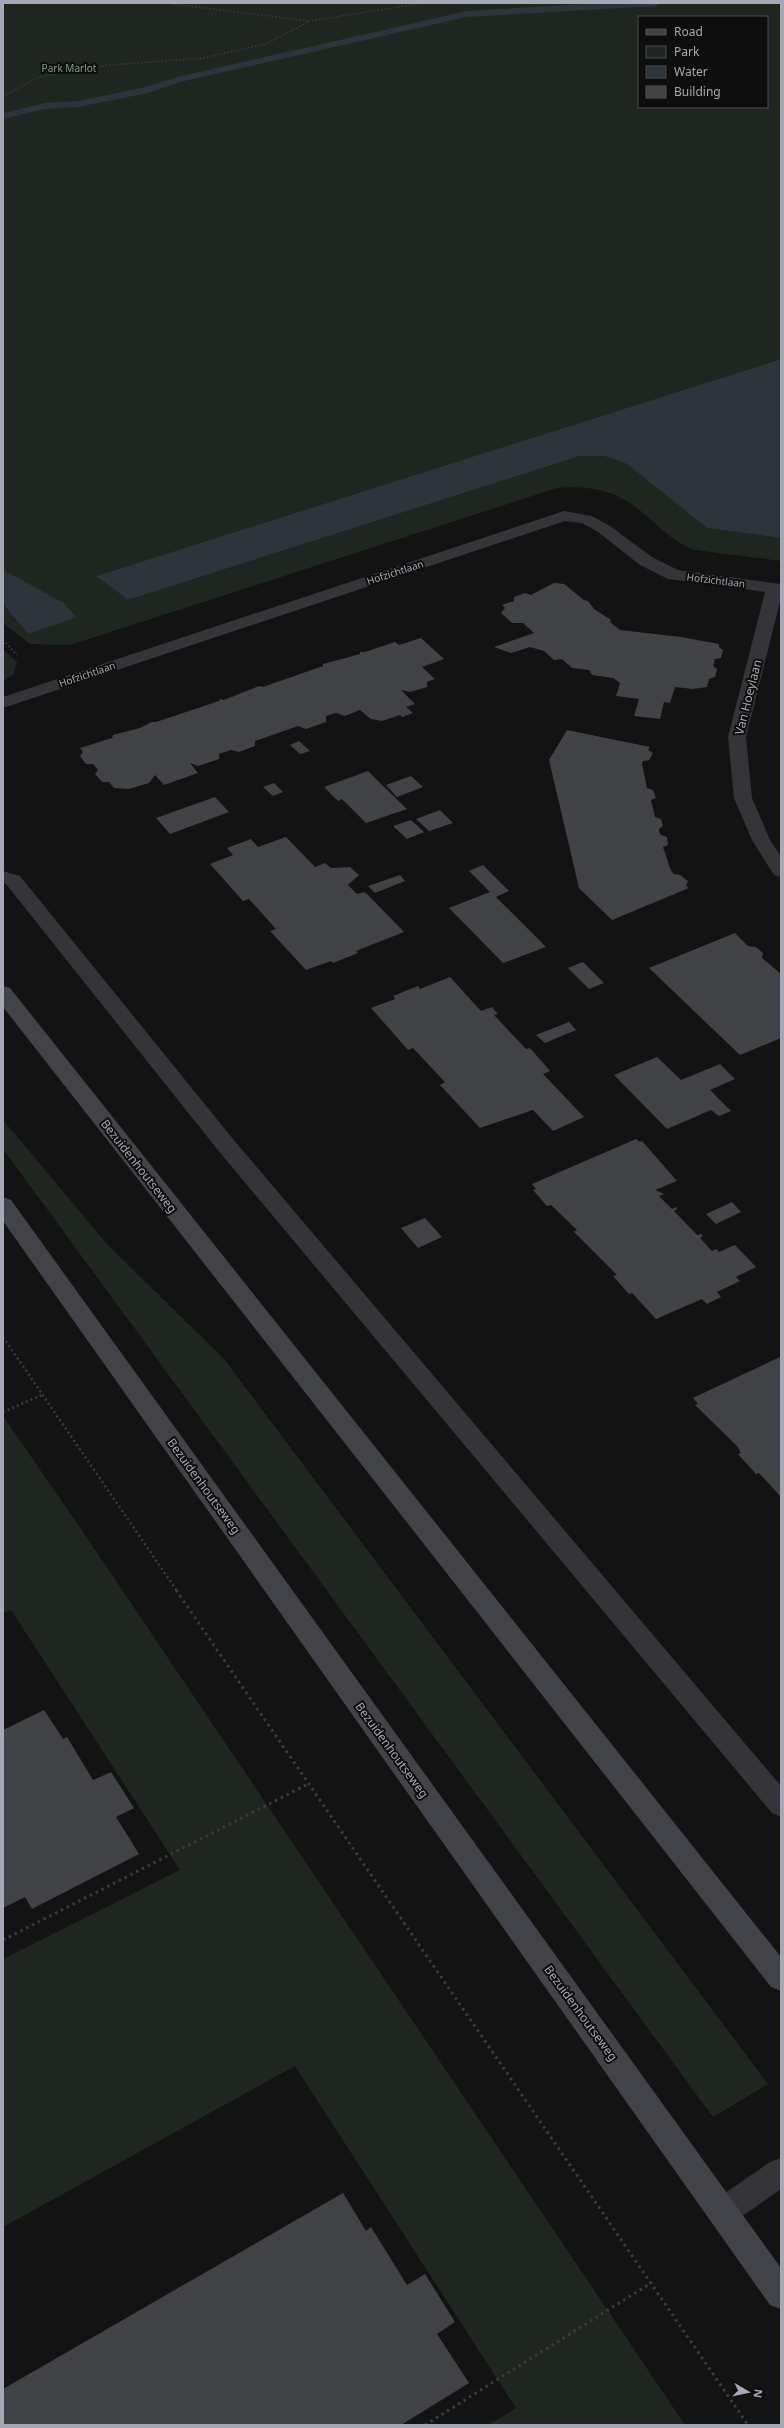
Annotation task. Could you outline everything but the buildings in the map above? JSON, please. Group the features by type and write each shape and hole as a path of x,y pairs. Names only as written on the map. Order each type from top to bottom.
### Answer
{"main road":[{"name":"Bezuidenhoutseweg","path":"3,993 781,1978"},
{"name":"Bezuidenhoutseweg","path":"3,1205 781,2294"}],"street":[{"name":"Hofzichtlaan","path":"3,703 564,516 586,519 604,529 646,561 674,575 778,588"},
{"name":"Van Hoeylaan","path":"778,588 737,737 744,798 761,840 781,871"},
{"path":"3,877 13,880 226,1144 678,1680 781,1806"},
{"path":"723,2212 781,2172"}],"path":[{"path":"164,3 310,21 424,3"},
{"path":"3,96 42,76 110,65 203,58 266,44 310,21"},
{"path":"3,1337 748,2425"},
{"path":"3,1412 42,1395"},
{"path":"3,1940 310,1784"},
{"path":"425,2425 651,2283"}],"green space":[{"name":"Park Marlot","path":"3,3 781,3 781,359 96,576 128,600 580,456 604,456 627,464 707,528 781,538 781,561 695,550 675,540 625,500 600,490 574,487 557,488 70,645 30,644 3,623 3,604 28,634 19,580 3,570"},
{"path":"3,649 17,662 13,675 3,681"},
{"path":"3,1120 107,1244 224,1359 768,2084 713,2117 3,1149"},
{"path":"3,1416 81,1529 685,2425 488,2425 516,2408 295,2066 3,2227 3,1959 180,1870 11,1610 3,1613"}],"water":[{"path":"781,359 781,538 707,528 627,464 604,456 580,456 128,600 96,576"},
{"path":"3,570 64,603 76,617 28,634 3,604"}],"waterway":[{"path":"3,116 45,106 78,104 148,90 177,80 467,14 656,3"}]}
